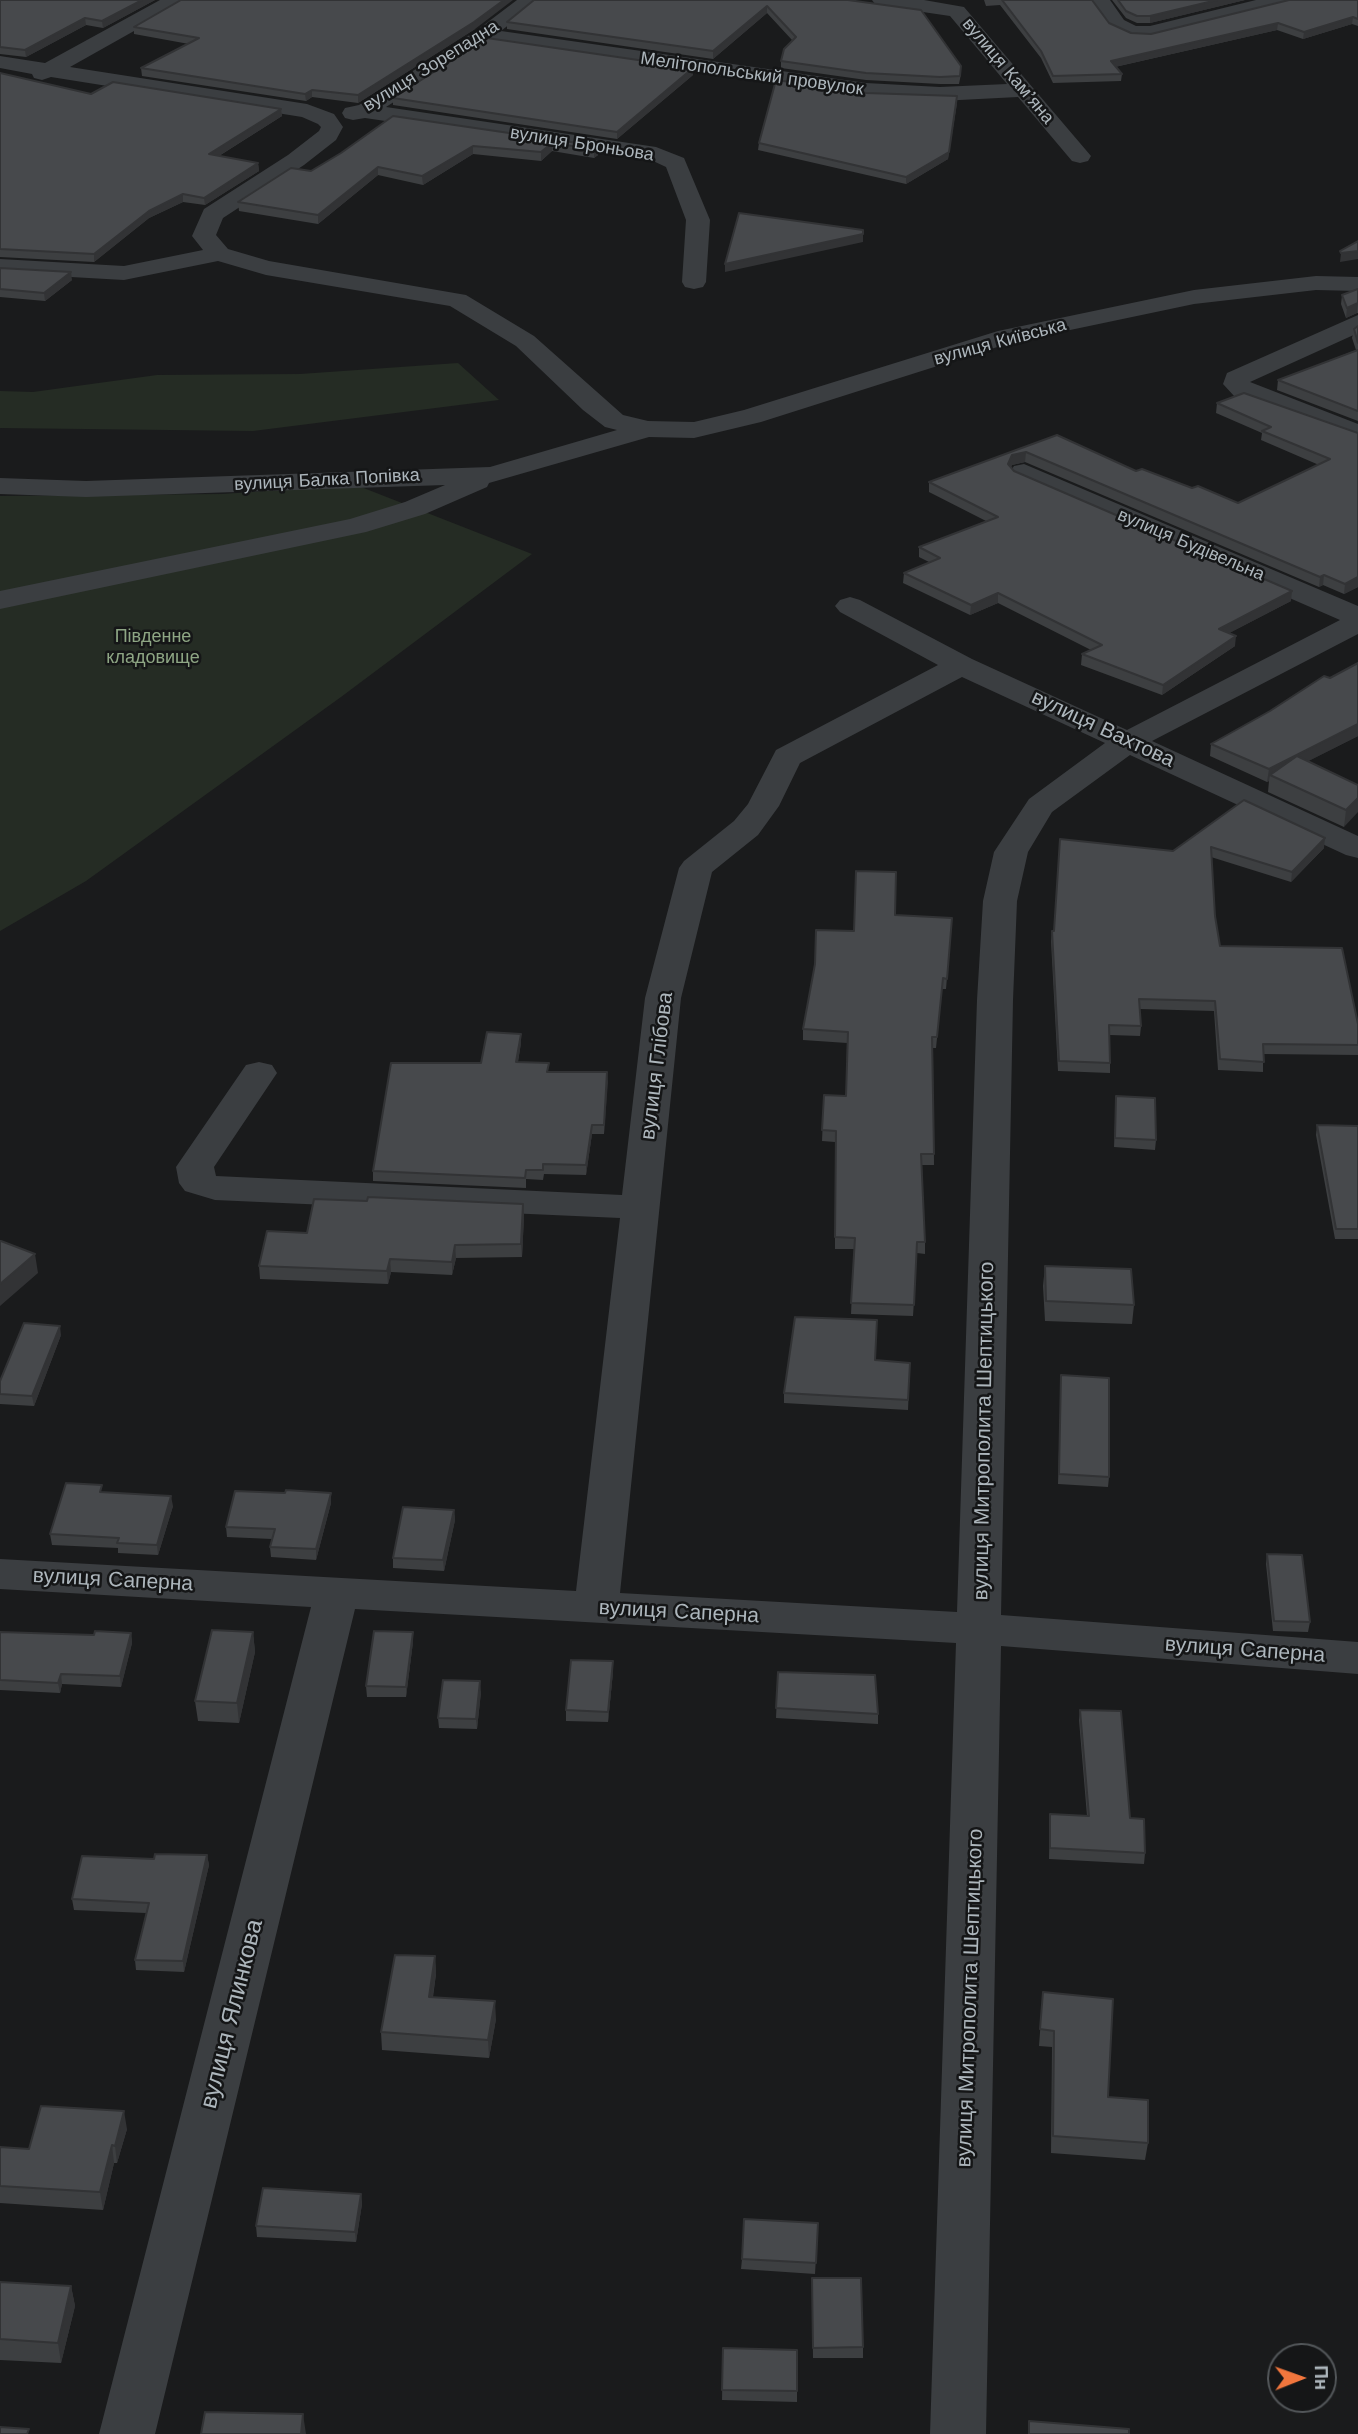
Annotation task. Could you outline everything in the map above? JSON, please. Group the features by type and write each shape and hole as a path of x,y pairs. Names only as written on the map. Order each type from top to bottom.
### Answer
{"street":[{"path":"0,86 49,70 175,0"},
{"name":"вулиця Зорепадна","path":"326,119 365,111 483,35 530,0"},
{"name":"вулиця Кам’яна","path":"882,0 957,11 1080,156"},
{"path":"1099,0 1117,24 1132,32 1150,32 1282,0"},
{"name":"Мелітопольський провулок","path":"483,35 866,90 940,94 1022,90"},
{"path":"0,62 307,111 326,119 332,127 328,135 296,160 212,214 204,236 219,254"},
{"name":"вулиця Броньова","path":"365,111 656,153 676,163 698,220 694,282"},
{"path":"0,266 124,273 219,254 266,268 457,300 525,341 614,421 648,429"},
{"name":"вулиця Київська","path":"648,429 694,430 752,416 1007,336 1194,297 1316,283 1358,284"},
{"path":"1358,323 1236,379 1236,384 1244,391 1358,433"},
{"name":"вулиця Балка Попівка","path":"0,486 86,489 492,475 648,429"},
{"name":"вулиця Будівельна","path":"1024,472 1358,619"},
{"path":"0,600 356,526 415,509 492,475"},
{"name":"вулиця Вахтова","path":"850,606 961,665 1358,848"},
{"name":"вулиця Митрополита Шептицького","path":"958,2434 995,1000 1000,901 1011,852 1040,806 1129,741 1358,619"},
{"name":"вулиця Глібова","path":"596,1608 663,998 696,867 746,828 763,806 787,757 961,665"},
{"path":"258,1073 195,1167 198,1182 215,1189 641,1207"},
{"name":"вулиця Саперна","path":"0,1574 979,1629 1358,1658"},
{"name":"вулиця Ялинкова","path":"127,2434 337,1593"}],"green space":[{"path":"458,363 499,400 253,431 0,428 0,391 33,392 157,375 300,374"},
{"name":"Південне кладовище","path":"356,485 532,554 341,697 86,881 0,931 0,496 222,494"}],"building":[{"path":"0,0 142,0 102,21 85,18 25,50 0,47"},
{"path":"181,0 504,0 358,95 312,90 305,94 141,68 199,38 134,27"},
{"path":"534,0 848,0 921,10 961,66 960,76 866,73 781,61 784,49 796,37 767,6 713,51 507,22"},
{"path":"1002,0 1092,0 1109,23 1131,33 1151,34 1289,0 1358,0 1358,19 1353,17 1304,32 1278,23 1111,61 1122,74 1053,76 1041,51"},
{"path":"1118,0 1217,0 1150,16 1137,16 1126,11"},
{"path":"487,38 693,68 617,132 393,98"},
{"path":"0,73 91,94 113,82 281,109 209,154 258,163 204,198 183,194 149,211 94,254 0,249"},
{"path":"776,80 866,93 957,96 949,152 906,177 759,143"},
{"path":"393,116 598,146 594,149 552,143 541,152 473,146 422,176 378,167 318,215 238,202 291,168 311,171"},
{"path":"739,213 863,230 863,234 725,264"},
{"path":"1358,241 1358,251 1341,253 1340,251"},
{"path":"0,268 71,272 44,293 0,289"},
{"path":"1358,289 1358,303 1347,308 1342,295"},
{"path":"1358,326 1358,343 1354,329"},
{"path":"1358,350 1358,411 1278,380"},
{"path":"1244,393 1358,433 1358,577 1345,584 1324,575 1320,577 1026,452 1012,455 1008,464 1014,471 1292,591 1219,629 1236,636 1163,685 1082,654 1102,645 998,593 971,605 904,573 940,558 919,547 998,517 929,482 1057,435 1136,471 1142,469 1192,488 1198,486 1238,503 1330,459 1262,431 1271,427 1217,403"},
{"path":"1358,663 1358,724 1269,769 1211,744 1270,711 1324,676 1330,678"},
{"path":"1297,756 1358,785 1358,798 1346,810 1270,775"},
{"path":"1244,800 1325,838 1292,872 1211,847 1215,916 1220,946 1342,948 1358,1024 1358,1045 1263,1044 1264,1062 1220,1059 1215,1001 1139,999 1141,1026 1109,1025 1110,1063 1059,1061 1052,931 1060,839 1173,851"},
{"path":"856,871 896,872 895,915 952,918 947,979 943,978 937,1037 932,1037 934,1154 921,1154 925,1242 917,1242 914,1305 851,1303 855,1238 835,1237 836,1131 822,1130 824,1095 846,1096 848,1032 803,1029 815,964 816,930 854,931"},
{"path":"487,1032 521,1034 516,1062 549,1063 547,1072 607,1072 604,1125 592,1125 586,1165 543,1164 543,1170 526,1170 525,1178 373,1171 391,1063 481,1063"},
{"path":"1116,1096 1155,1098 1156,1140 1115,1138"},
{"path":"1317,1125 1358,1126 1358,1229 1336,1229"},
{"path":"368,1197 523,1204 521,1244 455,1245 452,1262 390,1259 387,1271 259,1266 267,1231 307,1233 314,1199 367,1201"},
{"path":"0,1241 35,1254 0,1284"},
{"path":"1045,1266 1131,1269 1134,1305 1046,1301"},
{"path":"795,1317 877,1320 875,1360 910,1363 908,1400 784,1393"},
{"path":"24,1323 60,1326 32,1396 0,1394 0,1381"},
{"path":"1061,1375 1109,1378 1109,1477 1059,1474"},
{"path":"66,1483 102,1485 100,1492 171,1496 157,1545 117,1543 119,1538 50,1534"},
{"path":"286,1490 331,1493 316,1549 270,1547 275,1529 226,1527 235,1491 285,1493"},
{"path":"403,1507 454,1510 443,1560 393,1558"},
{"path":"1267,1554 1302,1555 1310,1622 1274,1621"},
{"path":"212,1630 253,1632 237,1703 195,1701"},
{"path":"95,1631 131,1633 120,1676 61,1674 58,1683 0,1680 0,1632 94,1635"},
{"path":"374,1631 413,1632 406,1687 366,1686"},
{"path":"571,1660 613,1661 608,1712 566,1710"},
{"path":"778,1672 875,1675 878,1714 776,1708"},
{"path":"443,1680 480,1681 476,1719 438,1718"},
{"path":"1080,1710 1121,1711 1130,1818 1144,1819 1145,1853 1050,1848 1050,1814 1089,1816"},
{"path":"155,1854 207,1855 183,1961 135,1960 149,1903 72,1899 82,1856 154,1859"},
{"path":"395,1955 435,1956 429,1997 495,2001 488,2040 381,2032"},
{"path":"1043,1992 1113,1999 1108,2097 1148,2100 1148,2143 1053,2136 1054,2031 1040,2029"},
{"path":"41,2106 124,2111 100,2192 0,2186 0,2147 29,2149"},
{"path":"263,2188 361,2194 355,2232 256,2226"},
{"path":"744,2219 818,2223 816,2263 742,2259"},
{"path":"812,2278 861,2278 863,2347 813,2348"},
{"path":"0,2282 71,2286 58,2343 0,2339"},
{"path":"723,2348 797,2350 797,2391 722,2390"},
{"path":"205,2412 303,2414 301,2434 201,2434"},
{"path":"1029,2421 1129,2429 1129,2434 1029,2434"},
{"path":"0,2427 29,2429 27,2434 0,2434"}]}
